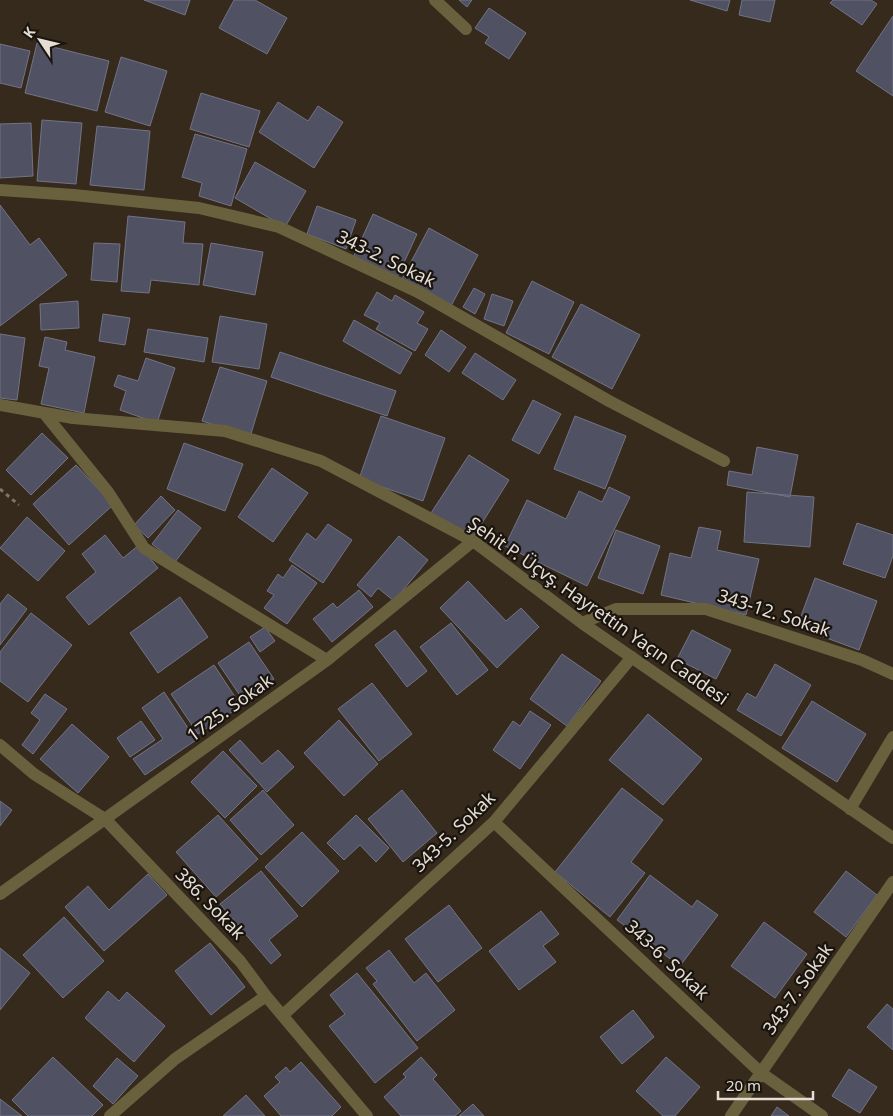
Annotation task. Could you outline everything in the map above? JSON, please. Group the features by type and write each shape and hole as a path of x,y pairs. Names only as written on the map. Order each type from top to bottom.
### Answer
{"street":[{"path":"435,0 466,29"},
{"name":"343-2. Sokak","path":"0,190 74,195 199,208 279,227 418,292 610,401 724,461"},
{"name":"Şehit P. Üçvş. Hayrettin Yaçın Caddesi","path":"0,405 73,418 225,430 321,461 473,541 582,623 893,838"},
{"path":"44,413 108,492 144,548 327,660"},
{"name":"1725. Sokak","path":"0,894 327,660 473,541"},
{"name":"343-12. Sokak","path":"582,623 616,609 706,609 862,660 893,674"},
{"name":"343-5. Sokak","path":"283,1015 494,822 632,657"},
{"path":"850,809 893,737"},
{"name":"386. Sokak","path":"0,745 34,774 105,819 240,961 266,996 367,1116"},
{"name":"343-6. Sokak","path":"494,822 761,1073 822,1116"},
{"name":"343-7. Sokak","path":"731,1116 893,882"},
{"path":"110,1116 175,1059 266,996"}],"path":[{"path":"0,489 19,505"}],"building":[{"path":"144,0 190,0 185,15"},
{"path":"234,0 255,0 287,18 267,54 219,28"},
{"path":"459,0 472,0 467,7"},
{"path":"690,0 730,0 727,11"},
{"path":"742,0 775,0 770,22 739,15"},
{"path":"833,0 871,0 877,4 862,25 830,3"},
{"path":"489,8 526,33 509,59 485,43 489,37 475,28"},
{"path":"893,16 893,96 856,71"},
{"path":"37,43 109,61 97,111 25,93"},
{"path":"0,44 30,51 21,88 0,83"},
{"path":"121,57 167,71 150,126 105,112"},
{"path":"201,93 260,111 249,147 190,129"},
{"path":"278,102 308,121 318,106 343,122 314,168 259,132"},
{"path":"42,120 82,123 76,184 37,181"},
{"path":"31,123 33,176 0,178 0,124"},
{"path":"97,126 150,131 144,190 90,185"},
{"path":"195,134 247,149 231,206 199,196 202,183 182,177"},
{"path":"255,162 306,191 285,227 235,198"},
{"path":"0,205 30,245 39,238 67,275 0,326"},
{"path":"317,206 356,220 346,249 307,234"},
{"path":"373,214 417,234 397,278 353,258"},
{"path":"128,216 185,222 183,243 203,244 199,285 151,280 149,293 121,291"},
{"path":"429,228 478,255 451,306 402,279"},
{"path":"94,243 120,244 117,282 91,280"},
{"path":"211,243 263,252 255,295 203,285"},
{"path":"532,281 574,302 549,354 506,333"},
{"path":"474,288 485,294 475,314 463,307"},
{"path":"377,292 392,301 395,295 424,312 417,323 428,329 415,351 376,329 380,323 364,315"},
{"path":"492,294 513,301 504,326 484,319"},
{"path":"78,301 79,328 41,330 40,304"},
{"path":"581,304 640,335 612,389 552,357"},
{"path":"103,314 130,318 125,345 99,341"},
{"path":"220,316 267,324 259,369 212,362"},
{"path":"354,320 412,353 400,374 343,341"},
{"path":"148,329 208,338 204,362 144,352"},
{"path":"441,330 466,347 449,372 425,355"},
{"path":"0,334 25,338 17,400 0,398"},
{"path":"45,337 67,342 65,350 95,357 84,413 41,404 49,368 39,366"},
{"path":"280,352 396,391 387,416 271,377"},
{"path":"475,353 516,380 503,400 462,373"},
{"path":"146,358 175,368 157,423 120,410 126,391 114,386 118,375 138,381"},
{"path":"220,367 267,381 250,437 202,421"},
{"path":"533,400 561,414 539,454 512,440"},
{"path":"381,416 445,438 423,501 359,479"},
{"path":"575,416 626,436 605,489 554,469"},
{"path":"42,433 68,458 31,495 6,470"},
{"path":"184,443 243,464 225,511 167,489"},
{"path":"757,447 798,455 790,497 727,485 729,471 752,475"},
{"path":"469,455 509,480 472,539 431,513"},
{"path":"76,465 113,505 69,545 33,504"},
{"path":"272,468 308,493 273,542 238,517"},
{"path":"609,487 630,497 587,586 505,546 527,500 566,519 579,491 602,502"},
{"path":"747,492 814,497 810,547 744,542"},
{"path":"161,496 175,510 148,538 134,525"},
{"path":"178,510 201,528 175,562 152,544"},
{"path":"27,517 65,551 38,581 0,548"},
{"path":"857,523 893,535 893,556 885,578 843,564"},
{"path":"328,524 352,540 323,583 289,560 307,533 316,540"},
{"path":"699,527 721,531 717,550 759,559 746,615 661,595 670,553 691,558"},
{"path":"616,530 660,546 643,594 598,578"},
{"path":"105,535 123,558 139,545 158,568 89,625 66,597 96,572 82,554"},
{"path":"399,536 428,560 394,601 378,588 371,597 357,585"},
{"path":"292,565 317,583 287,624 264,608 274,595 267,591 278,574 283,578"},
{"path":"815,578 877,601 859,650 797,627"},
{"path":"468,581 506,621 521,608 539,627 497,668 440,608"},
{"path":"359,590 373,607 332,642 313,619 333,603 337,608"},
{"path":"8,594 27,609 0,645 0,604"},
{"path":"180,597 208,637 158,673 130,633"},
{"path":"31,613 72,645 28,702 0,681 0,652"},
{"path":"451,623 488,670 457,695 420,647"},
{"path":"265,627 275,641 260,652 250,637"},
{"path":"395,630 427,671 407,687 375,645"},
{"path":"692,630 731,650 716,679 677,659"},
{"path":"249,642 274,679 243,700 218,663"},
{"path":"562,654 601,681 567,726 530,699"},
{"path":"775,664 811,685 781,736 737,710 747,693 756,698"},
{"path":"214,665 241,706 198,734 171,694"},
{"path":"372,683 412,734 379,761 338,709"},
{"path":"164,692 196,740 145,775 133,759 163,739 142,708"},
{"path":"45,694 67,709 33,754 22,745 40,720 31,713"},
{"path":"812,701 866,734 837,782 782,748"},
{"path":"530,711 551,725 520,769 493,750 513,721 520,726"},
{"path":"648,714 702,759 663,805 609,760"},
{"path":"339,720 378,764 344,796 304,753"},
{"path":"141,721 155,740 130,757 117,738"},
{"path":"72,724 109,757 78,793 40,759"},
{"path":"240,740 262,764 278,750 294,767 267,792 229,750"},
{"path":"223,751 257,786 225,818 191,782"},
{"path":"622,788 663,820 631,862 645,873 610,917 555,872"},
{"path":"263,790 294,825 261,855 230,820"},
{"path":"402,790 437,833 403,862 368,819"},
{"path":"0,801 12,810 0,826"},
{"path":"218,815 258,859 216,897 176,852"},
{"path":"356,815 389,848 376,862 360,845 344,860 327,843"},
{"path":"302,832 339,871 302,907 265,867"},
{"path":"261,871 298,916 269,940 281,955 271,964 220,904"},
{"path":"846,871 877,895 846,937 814,912"},
{"path":"148,874 167,895 104,951 65,907 88,886 109,910"},
{"path":"650,875 692,907 697,900 718,915 680,966 617,920"},
{"path":"449,905 482,948 438,982 405,939"},
{"path":"541,911 559,934 543,946 556,962 519,990 489,951"},
{"path":"64,917 104,961 63,998 23,955"},
{"path":"764,922 807,954 775,998 731,966"},
{"path":"210,943 245,987 211,1015 175,971"},
{"path":"0,948 30,973 0,1010"},
{"path":"389,950 414,983 426,973 455,1010 417,1041 373,984 377,981 366,968"},
{"path":"357,973 418,1048 375,1083 329,1026 345,1014 330,995"},
{"path":"108,991 119,1001 127,992 165,1026 134,1062 85,1018"},
{"path":"887,1004 893,1009 893,1050 867,1027"},
{"path":"633,1010 654,1037 622,1064 600,1037"},
{"path":"53,1057 103,1105 92,1116 28,1116 12,1100"},
{"path":"421,1057 437,1075 433,1079 461,1111 455,1116 401,1116 384,1097 406,1077 403,1074"},
{"path":"666,1057 700,1087 675,1116 663,1116 636,1091"},
{"path":"117,1058 138,1076 113,1104 93,1086"},
{"path":"301,1062 341,1107 332,1116 281,1116 264,1096 280,1082 275,1077 286,1067 290,1072"},
{"path":"849,1069 877,1087 860,1113 832,1096"},
{"path":"246,1095 265,1116 223,1116"},
{"path":"0,1099 22,1116 0,1116"},
{"path":"473,1104 484,1116 459,1116"},
{"path":"777,1107 789,1116 771,1116"}]}
